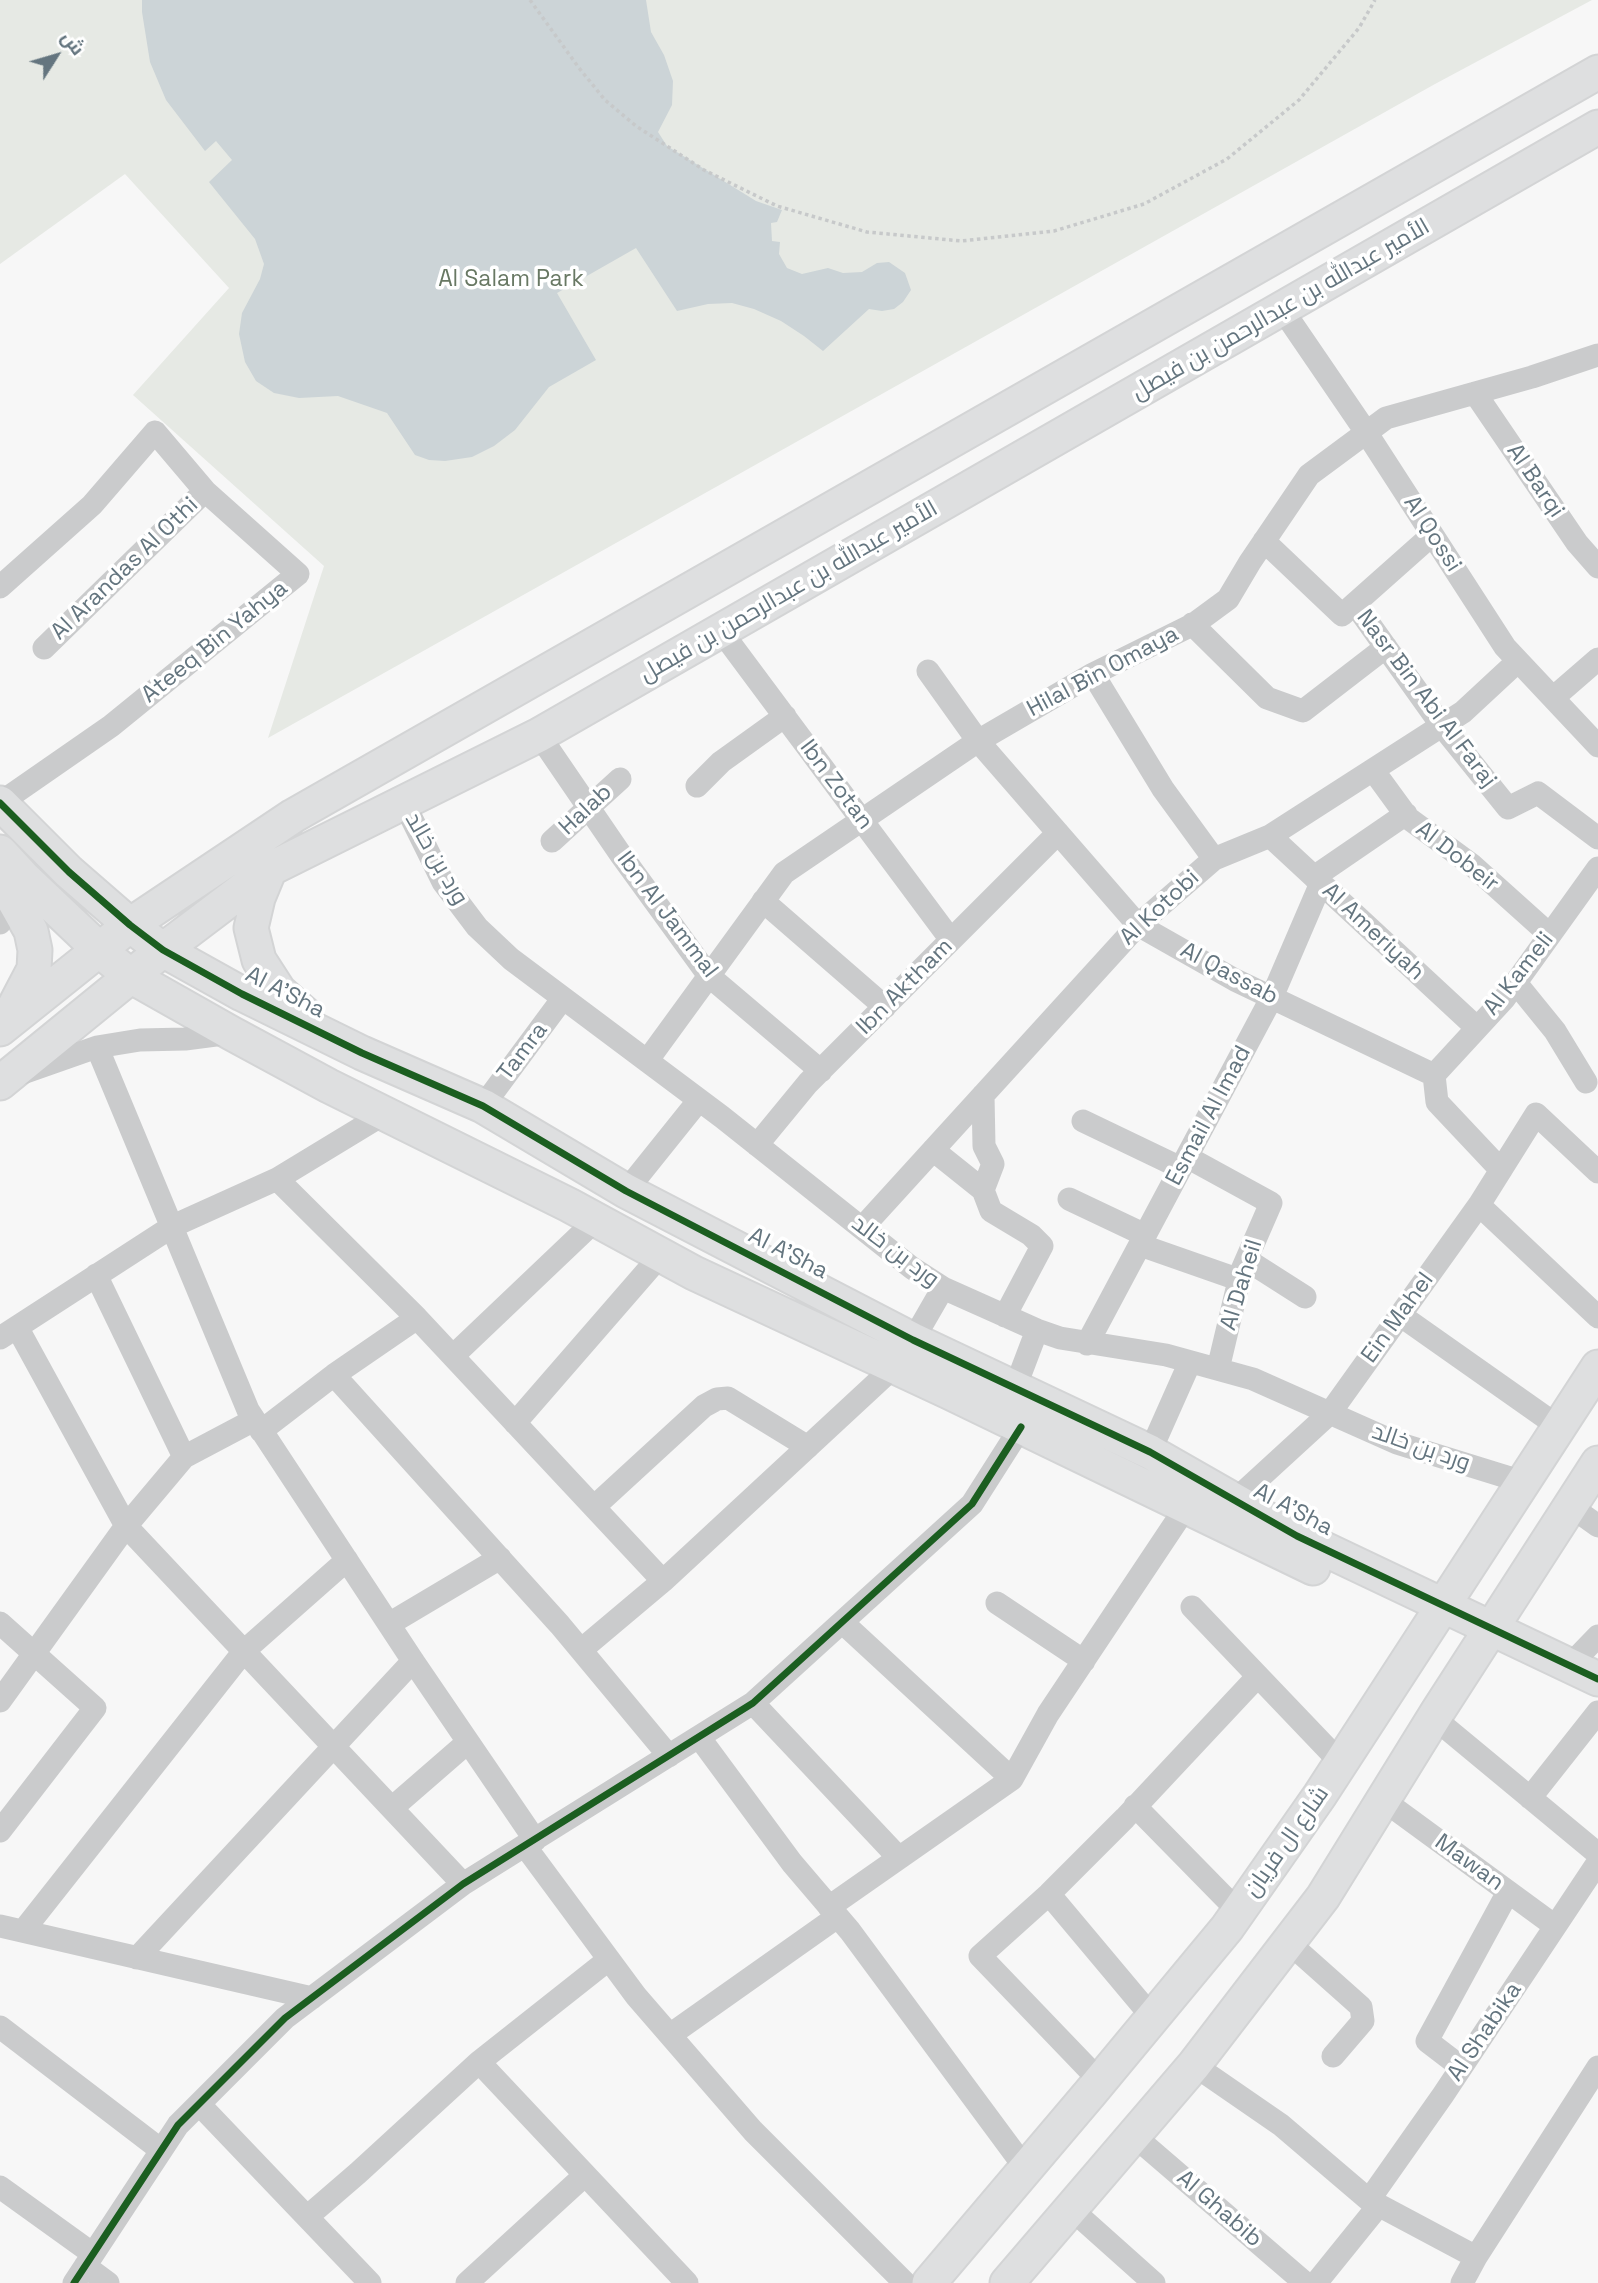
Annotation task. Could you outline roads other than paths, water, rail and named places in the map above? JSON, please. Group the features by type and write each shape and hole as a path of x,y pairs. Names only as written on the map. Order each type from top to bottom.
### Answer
{"main road":[{"path":"2,1027 130,925 293,816 1598,72"},
{"name":"الأمير عبدالله بن عبدالرحمن بن فيصل","path":"2,1082 163,950 270,869 539,735 1598,127"},
{"name":"Al A'Sha","path":"0,803 69,872 163,950 242,994 362,1053 483,1106 904,1353 1021,1427 1186,1507 1485,1637 1598,1703"},
{"path":"270,869 258,898 251,928 259,960 279,991 299,1010 362,1053"},
{"path":"2,1027 34,969 35,950 30,931 4,882"},
{"name":"Al A'Sha","path":"4,882 132,977 384,1114 596,1220 694,1273 904,1353 1015,1388 1150,1452 1438,1615"},
{"name":"شارع ال فريان","path":"929,2283 1153,2018 1238,1911 1341,1763 1598,1367"},
{"path":"1007,2283 1194,2065 1323,1897 1485,1637 1598,1463"},
{"name":"Al A'Sha","path":"1485,1637 1584,1672"}],"street":[{"name":"Al Qossi","path":"1282,309 1366,432 1505,647 1598,746"},
{"name":"Hilal Bin Omaya","path":"647,1061 784,873 978,741 1093,674 1192,624 1228,599 1308,475 1386,418 1532,377 1598,355"},
{"name":"Al Barqi","path":"1475,393 1577,543 1598,567"},
{"name":"Ateeq Bin Yahya","path":"0,587 92,505 155,432 205,491 298,574 111,726 0,803"},
{"name":"Al Arandas Al Othi","path":"44,648 205,491"},
{"path":"1264,541 1342,615 1432,535"},
{"name":"Nasr Bin Abi Al Faraj","path":"1355,604 1442,726 1508,808 1538,793 1598,838"},
{"path":"1192,624 1267,698 1303,711 1386,647"},
{"name":"Ibn Zotan","path":"721,631 951,940"},
{"path":"1553,698 1598,659"},
{"name":"Al Kotobi","path":"862,1228 1138,925 1214,859 1270,836 1442,726 1463,712 1518,661"},
{"name":"Al Qassab","path":"928,671 978,741 1138,925 1234,979 1434,1075"},
{"path":"1093,674 1163,789 1214,859"},
{"path":"697,786 721,762 785,716"},
{"name":"Ibn Al Jammal","path":"539,735 709,976 821,1071"},
{"name":"Al Dobeir","path":"1373,770 1406,814 1472,865 1550,935"},
{"name":"Halab","path":"552,841 620,779"},
{"name":"ورد بن خالد","path":"403,801 443,882 477,926 511,959 699,1100 912,1268 943,1288 1037,1330 1087,1344 1167,1355 1253,1379 1397,1443 1523,1482"},
{"path":"1317,880 1406,814"},
{"name":"Ibn Aktham","path":"757,1145 821,1071 1058,833"},
{"name":"Al Ameriyah","path":"1270,836 1477,1028"},
{"name":"Al Kameli","path":"1434,1075 1516,983 1598,868"},
{"name":"Esmail Al Imad","path":"1087,1344 1272,997 1317,880"},
{"path":"763,901 885,1007"},
{"path":"1516,983 1555,1031 1586,1082"},
{"name":"Tamra","path":"483,1106 563,998"},
{"path":"2,1082 97,1047 140,1040 185,1039 231,1033"},
{"path":"97,1047 248,1410 468,1742 530,1843 608,1960 670,2035 753,2131 905,2283"},
{"path":"1434,1075 1437,1102 1501,1170"},
{"path":"983,1095 984,1146 993,1164 983,1190"},
{"path":"626,1191 699,1100"},
{"path":"384,1114 277,1179 173,1226 8,1332 126,1526 463,1884"},
{"name":"Ein Mahel","path":"1234,1501 1330,1413 1479,1205 1536,1114 1598,1172"},
{"path":"1083,1121 1184,1163"},
{"path":"933,1150 983,1190 991,1211 1031,1235 1042,1246 1004,1315"},
{"name":"Al Daheil","path":"1184,1163 1271,1203 1243,1270 1218,1369"},
{"path":"277,1179 417,1318 663,1581"},
{"path":"1069,1199 1143,1240 1243,1270 1305,1297"},
{"path":"1479,1205 1598,1317"},
{"path":"453,1356 596,1220"},
{"path":"514,1423 661,1255"},
{"path":"96,1275 184,1457"},
{"path":"581,1650 663,1581 808,1447 904,1353 943,1288"},
{"path":"1400,1315 1559,1427"},
{"path":"0,1701 126,1526 184,1457 258,1425 417,1318"},
{"path":"1015,1388 1037,1330"},
{"path":"1150,1452 1190,1362"},
{"path":"334,1375 581,1650 669,1756"},
{"path":"594,1507 704,1406 717,1399 728,1398 808,1447"},
{"path":"84,2268 178,2125 285,2018 463,1884 753,1703 972,1504 1021,1427"},
{"path":"1570,1506 1598,1526"},
{"path":"670,2035 833,1912 899,1858 1012,1779 1048,1714 1186,1507"},
{"path":"389,1624 499,1558"},
{"path":"23,1931 244,1651 347,1560"},
{"path":"997,1603 1084,1661"},
{"path":"1192,1607 1341,1763"},
{"path":"842,1622 1012,1779"},
{"path":"0,1623 95,1708 0,1831"},
{"path":"1584,1672 1598,1636"},
{"path":"137,1958 413,1661"},
{"path":"1100,2081 980,1956 1049,1894 1258,1676"},
{"path":"753,1703 899,1858"},
{"path":"1530,1798 1598,1712"},
{"path":"1434,1718 1598,1854"},
{"path":"699,1737 1026,2169"},
{"path":"392,1808 468,1742"},
{"name":"Mawan","path":"1383,1800 1555,1926"},
{"path":"1135,1806 1238,1911"},
{"name":"Al Shabika","path":"1316,2283 1374,2202 1598,1862"},
{"path":"1461,2067 1427,2040 1508,1892"},
{"path":"1049,1894 1153,2018"},
{"path":"0,1926 312,1998"},
{"path":"1288,1942 1361,2007 1363,2021 1333,2056"},
{"path":"307,2217 478,2062 608,1960"},
{"path":"0,2027 161,2150"},
{"path":"478,2062 687,2283"},
{"path":"1194,2065 1281,2125 1374,2202 1476,2257"},
{"path":"1462,2283 1598,2067"},
{"path":"199,2104 370,2283"},
{"name":"Al Ghabib","path":"1133,2135 1305,2283"},
{"path":"470,2282 586,2175"},
{"path":"0,2187 84,2268 108,2283"},
{"path":"1070,2208 1154,2283"}],"park label":[{"name":"Al Salam Park","path":"511,280"}]}
